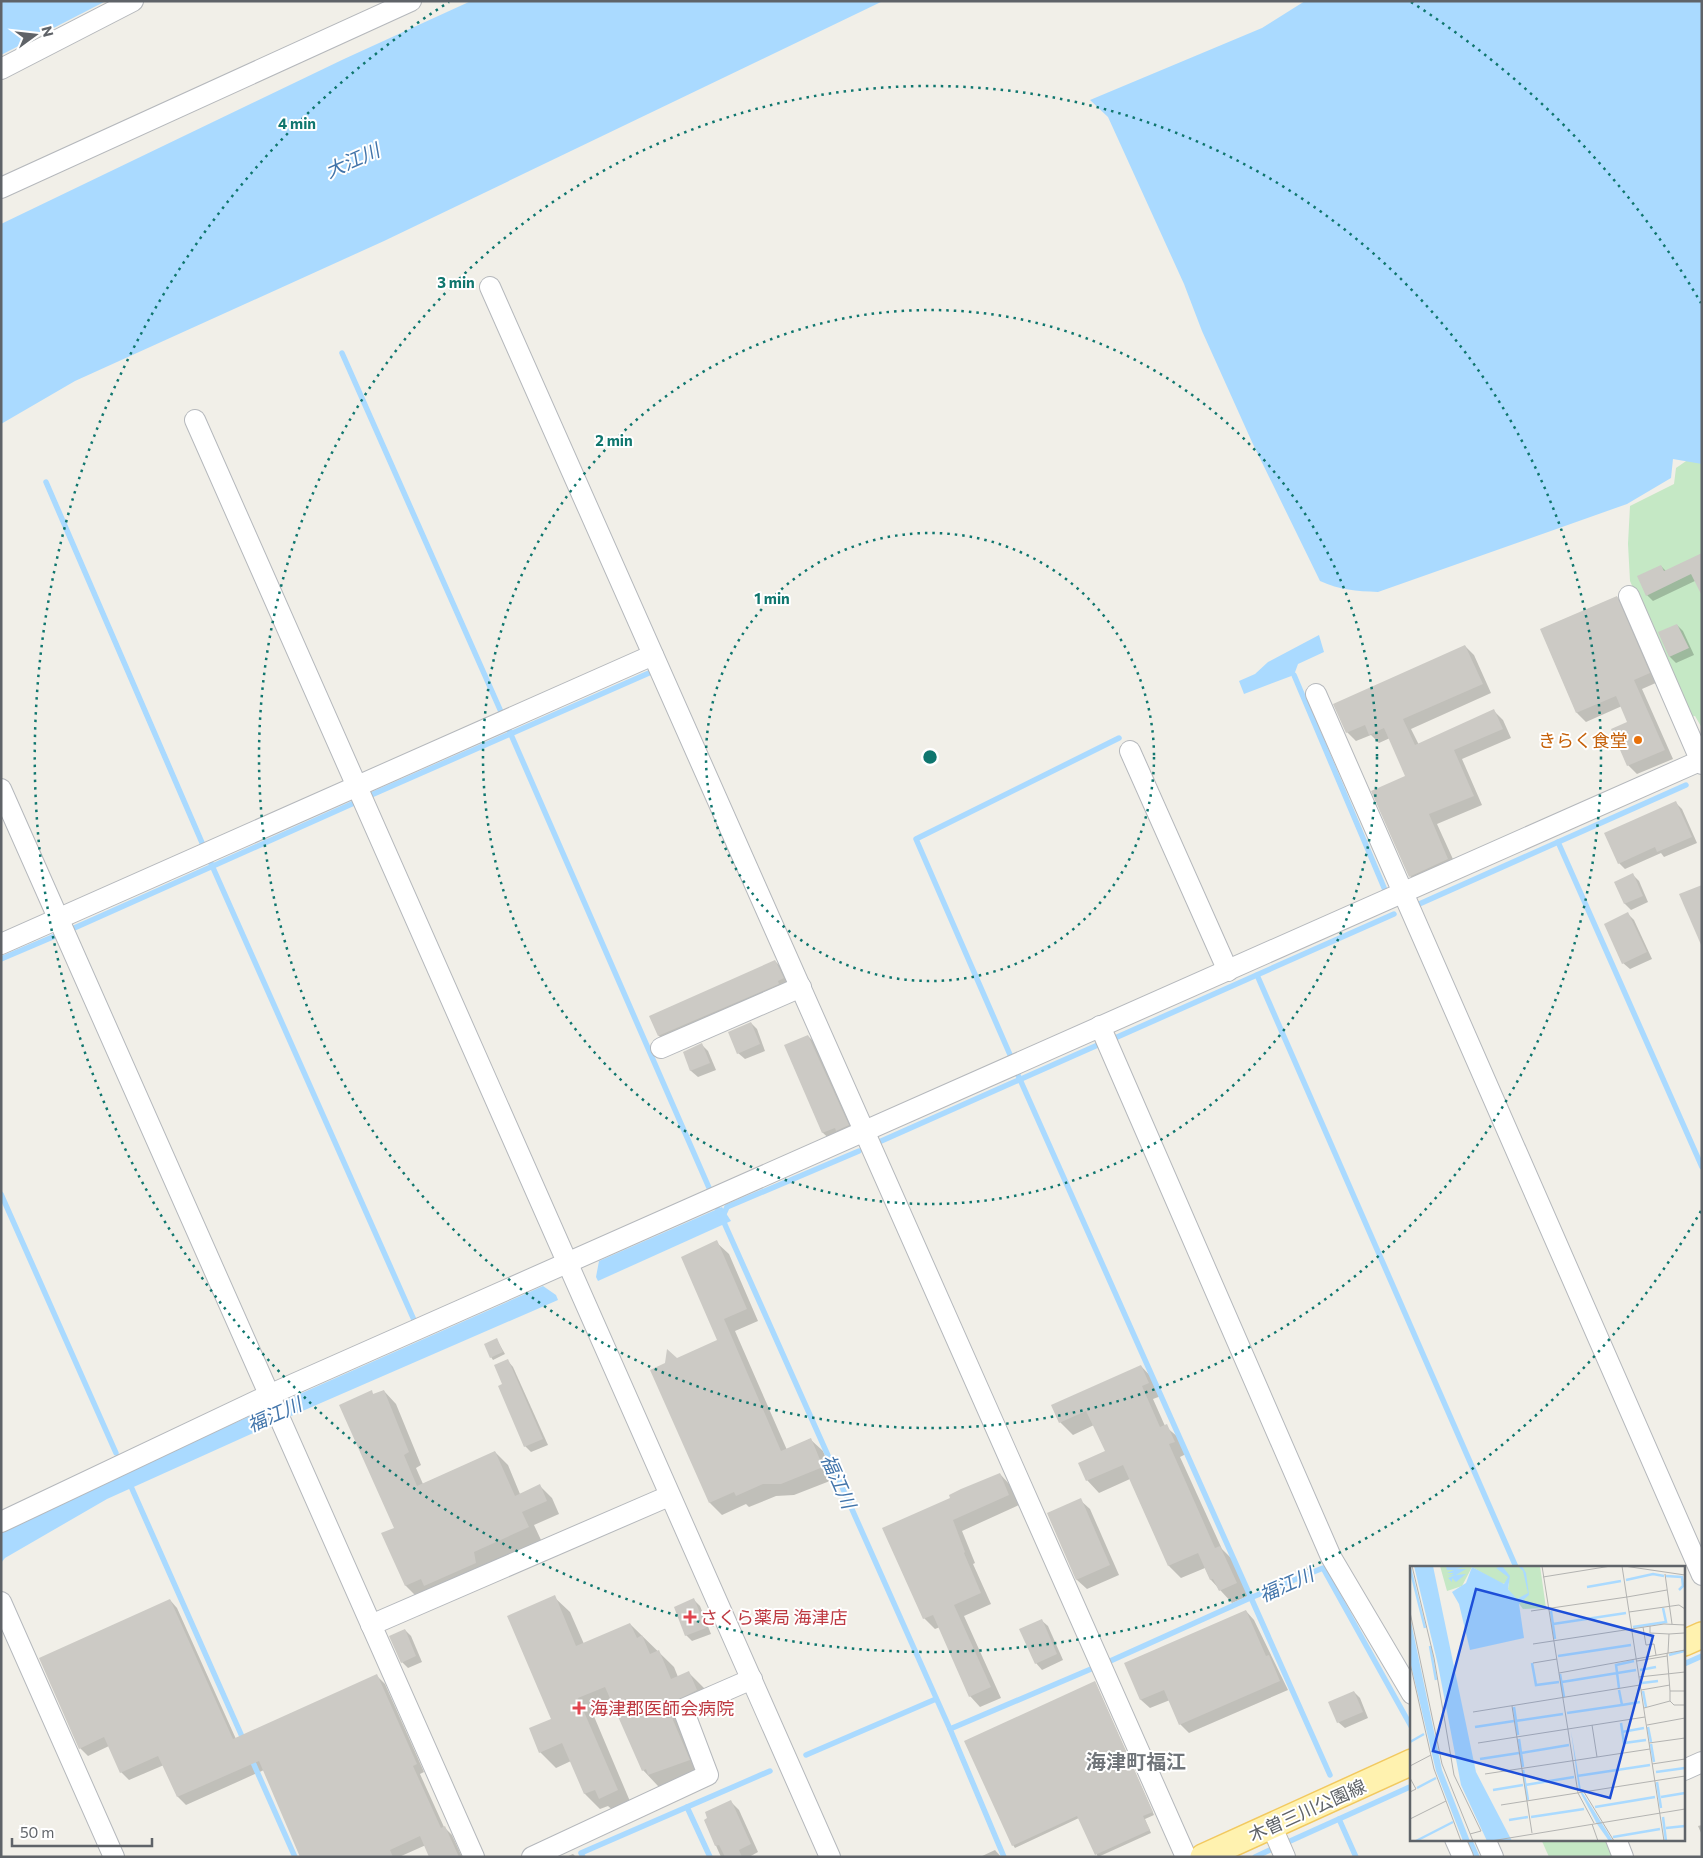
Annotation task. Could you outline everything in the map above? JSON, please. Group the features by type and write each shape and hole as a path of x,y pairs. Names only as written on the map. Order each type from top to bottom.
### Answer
{"main road":[{"path":"1686,1641 1702,1635"},
{"name":"木曽三川公園線","path":"1203,1857 1410,1763"}],"street":[{"path":"1,69 133,1"},
{"path":"1,188 412,1"},
{"path":"490,287 1186,1857"},
{"path":"195,420 358,786 566,1264 830,1857"},
{"path":"1,1522 566,1264 1100,1026 1701,762 1629,596"},
{"path":"1,944 653,655"},
{"path":"1316,694 1702,1575"},
{"path":"1130,751 1228,971"},
{"path":"1,789 474,1857"},
{"path":"661,1048 801,987"},
{"path":"1100,1026 1331,1557 1410,1691"},
{"path":"371,1625 669,1496"},
{"path":"1,1602 114,1857"},
{"path":"532,1857 708,1775 683,1709 752,1679"},
{"path":"1686,1769 1702,1762"},
{"path":"1272,1827 1285,1857"},
{"path":"1455,1840 1463,1857"},
{"path":"1485,1840 1493,1857"},
{"path":"1616,1840 1623,1857"}],"green space":[{"path":"1702,443 1702,728 1695,716 1690,717 1630,581 1628,544 1630,506 1674,484 1676,468 1692,457"},
{"path":"1541,1840 1607,1840 1615,1857 1549,1857"}],"water":[{"path":"1,1 106,1 1,55"},
{"name":"大江川","path":"471,1 883,1 384,241 75,381 1,424 1,224 344,59"},
{"path":"1305,1 1702,1 1702,464 1673,459 1671,478 1627,504 1378,592 1348,590 1320,581 1252,442 1202,331 1184,284 1108,117 1090,100 1262,28"},
{"path":"1319,635 1324,652 1298,664 1294,675 1244,694 1239,681 1255,674 1268,662"},
{"path":"722,1207 731,1221 598,1281 596,1277 599,1261"},
{"path":"543,1286 556,1295 558,1300 291,1416 107,1499 5,1558 1,1563 1,1531 185,1445"}],"building":[{"path":"1702,553 1702,596 1691,574 1646,596 1637,576 1661,565 1664,571"},
{"path":"1617,596 1650,673 1634,680 1665,750 1627,766 1611,729 1627,722 1616,696 1576,713 1540,629"},
{"path":"1677,624 1689,648 1669,657 1658,632"},
{"path":"1465,645 1483,684 1403,719 1415,745 1494,709 1503,729 1454,750 1474,796 1429,814 1448,859 1409,877 1371,791 1405,776 1384,728 1369,735 1365,725 1346,733 1333,704"},
{"path":"1676,801 1692,837 1657,852 1655,847 1618,864 1604,833"},
{"path":"1633,873 1643,896 1624,904 1614,882"},
{"path":"1702,885 1702,947 1679,894"},
{"path":"1628,912 1647,952 1622,964 1604,924"},
{"path":"775,960 784,978 778,981 779,984 658,1036 649,1016"},
{"path":"751,1022 760,1044 737,1054 728,1032"},
{"path":"808,1035 849,1125 836,1131 835,1128 822,1133 784,1045"},
{"path":"702,1043 710,1063 690,1071 683,1052"},
{"path":"717,1240 747,1309 724,1319 781,1451 811,1438 823,1467 781,1484 763,1484 736,1496 734,1492 709,1503 650,1370 665,1363 667,1349 677,1358 717,1340 681,1257"},
{"path":"497,1338 503,1352 490,1358 484,1344"},
{"path":"508,1359 543,1439 524,1447 498,1386 502,1384 494,1365"},
{"path":"1141,1365 1149,1383 1142,1386 1160,1427 1167,1424 1175,1442 1169,1444 1215,1548 1220,1546 1237,1583 1219,1591 1213,1579 1210,1580 1198,1553 1168,1566 1123,1465 1086,1481 1078,1463 1105,1451 1086,1411 1059,1423 1051,1405"},
{"path":"372,1390 373,1394 384,1390 409,1452 404,1455 417,1486 495,1451 515,1496 540,1484 547,1501 522,1512 529,1527 474,1552 476,1563 424,1586 421,1579 405,1586 381,1533 394,1528 339,1405"},
{"path":"1000,1473 1009,1495 953,1520 964,1553 981,1593 954,1605 991,1687 969,1697 933,1615 923,1619 882,1528 950,1498 949,1495 961,1489"},
{"path":"1081,1498 1110,1565 1076,1580 1047,1513"},
{"path":"555,1595 576,1646 630,1623 637,1638 642,1635 650,1654 659,1650 671,1679 689,1671 697,1690 670,1704 673,1720 690,1760 648,1775 646,1769 642,1771 605,1687 578,1698 618,1790 599,1799 595,1790 584,1794 562,1743 539,1753 529,1728 551,1719 507,1616"},
{"name":"さくら薬局 海津店","path":"694,1598 706,1628 685,1636 674,1607"},
{"path":"170,1599 233,1739 377,1674 417,1764 413,1766 441,1828 445,1826 459,1857 429,1857 420,1836 390,1850 393,1857 300,1857 259,1761 177,1797 158,1756 120,1773 104,1737 79,1749 39,1658"},
{"path":"1246,1610 1266,1656 1269,1655 1280,1681 1179,1725 1164,1690 1140,1700 1124,1663"},
{"path":"1042,1619 1057,1654 1035,1664 1019,1629"},
{"path":"405,1629 416,1656 401,1663 389,1636"},
{"path":"1095,1681 1153,1812 1143,1816 1150,1830 1095,1855 1077,1816 1012,1846 964,1741"},
{"path":"1354,1691 1363,1712 1337,1723 1328,1702"},
{"path":"731,1800 751,1844 739,1850 742,1857 725,1857 719,1845 715,1846 704,1820 707,1818 705,1812"}],"waterway":[{"path":"342,353 502,714"},
{"path":"46,482 203,845"},
{"path":"369,796 649,673"},
{"path":"1294,675 1385,890"},
{"path":"509,730 710,1190"},
{"path":"1011,1057 916,839 1119,738"},
{"path":"1417,905 1686,785"},
{"path":"72,929 354,803"},
{"path":"1558,842 1702,1167"},
{"path":"210,861 414,1320"},
{"path":"1115,1038 1394,914"},
{"path":"1,959 55,936"},
{"path":"1257,975 1516,1566"},
{"path":"879,1142 1100,1044"},
{"path":"1018,1075 1330,1775"},
{"path":"722,1218 727,1207 859,1151"},
{"path":"1,1194 116,1453"},
{"name":"福江川","path":"718,1209 950,1729 1091,1669"},
{"path":"129,1482 244,1741"},
{"name":"福江川","path":"1108,1662 1250,1598 1323,1568 1410,1724"},
{"path":"1686,1663 1702,1656"},
{"path":"806,1755 936,1699"},
{"path":"950,1729 1004,1857"},
{"path":"251,1758 295,1857"},
{"path":"583,1857 581,1853 770,1771"},
{"path":"1288,1842 1410,1787"},
{"path":"687,1807 710,1857"},
{"path":"1339,1819 1356,1857"},
{"name":"福江川","path":"1469,1840 1477,1857"},
{"path":"1255,1857 1272,1849"}],"place":[{"name":"きらく食堂","path":"1638,740"},
{"name":"さくら薬局 海津店","path":"690,1617"},
{"name":"海津郡医師会病院","path":"579,1708"}],"district":[{"name":"海津町福江","path":"1136,1761"}]}
